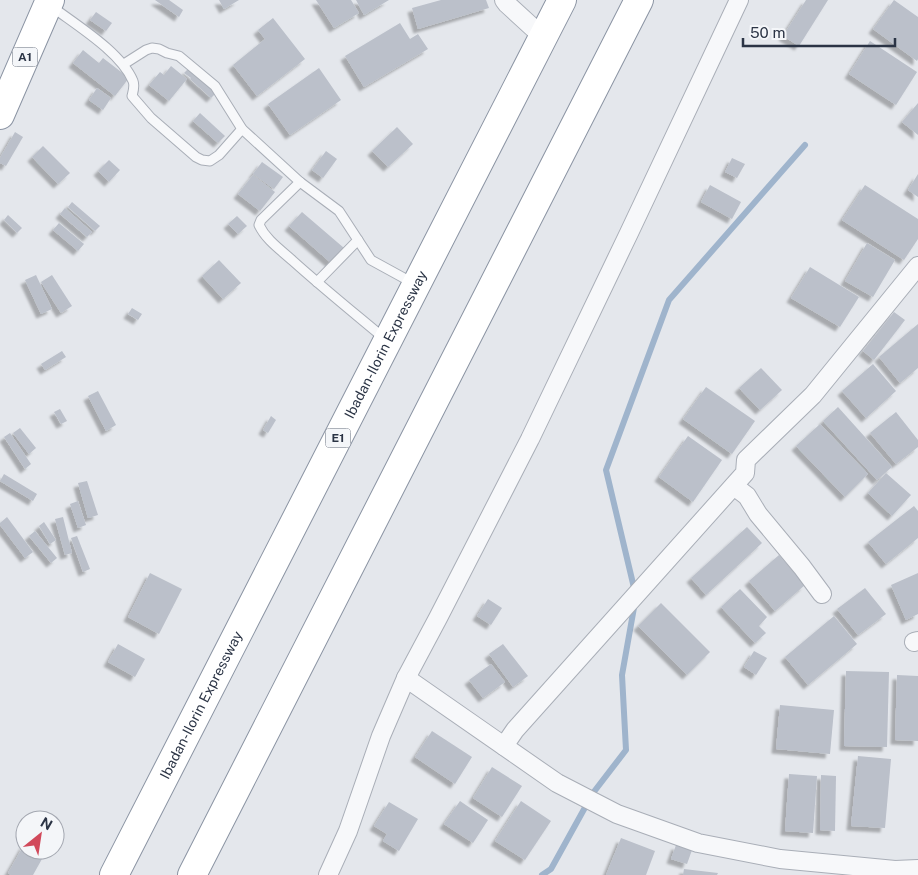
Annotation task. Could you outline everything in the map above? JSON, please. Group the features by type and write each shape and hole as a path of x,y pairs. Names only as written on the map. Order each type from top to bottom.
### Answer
{"highway":[{"name":"Ibadan-Ilorin Expressway","path":"114,875 562,0"},
{"path":"192,875 639,0"},
{"name":"A1","path":"0,115 49,2"}],"street":[{"path":"504,0 543,37"},
{"path":"328,875 348,831 381,736 406,678 530,439 630,233 739,0"},
{"path":"504,746 516,730 734,486 745,473 746,460 813,395 918,266"},
{"path":"734,486 747,496 758,514 822,594"},
{"path":"406,678 557,783 616,814 698,843 780,859 895,870 918,869"}],"lane":[{"path":"49,2 124,64 134,83 132,96 151,118 196,157 210,161 219,155 242,128"},
{"path":"124,64 152,48 178,56 215,86 242,128 300,182 339,211 371,260 416,284"},
{"path":"300,182 261,220 259,225 262,231 317,282 388,341"},
{"path":"317,282 358,240"}],"building":[{"path":"155,0 169,0 183,10 179,17"},
{"path":"219,0 239,0 224,9"},
{"path":"316,0 351,0 359,13 334,28"},
{"path":"356,0 389,0 364,15"},
{"path":"441,0 486,0 489,8 418,29 412,8"},
{"path":"806,0 828,0 799,46 783,36"},
{"path":"894,0 918,17 917,61 873,29"},
{"path":"96,12 112,23 106,31 90,20"},
{"path":"273,18 305,59 257,96 233,65 265,39 258,30"},
{"path":"400,23 410,39 418,34 428,49 364,87 345,56"},
{"path":"870,41 917,72 896,105 849,74"},
{"path":"83,50 99,63 103,58 129,78 115,96 73,63"},
{"path":"171,66 187,79 169,101 149,85 160,72 164,75"},
{"path":"319,68 341,100 290,135 268,104"},
{"path":"188,69 216,93 211,98 184,73"},
{"path":"97,88 111,98 103,110 89,100"},
{"path":"918,103 918,135 902,122"},
{"path":"200,113 225,136 218,143 193,121"},
{"path":"397,127 413,144 388,167 372,151"},
{"path":"15,132 23,137 6,166 0,163 0,158"},
{"path":"43,146 70,173 58,184 32,157"},
{"path":"326,151 337,159 323,178 312,170"},
{"path":"732,158 745,164 737,178 725,172"},
{"path":"109,160 120,170 109,182 98,171"},
{"path":"262,162 283,177 274,189 253,174"},
{"path":"918,174 918,197 908,190"},
{"path":"253,175 275,192 260,211 238,194"},
{"path":"710,185 741,202 732,219 701,202"},
{"path":"865,185 918,219 918,239 904,260 842,220"},
{"path":"72,202 100,226 95,231 68,207"},
{"path":"65,208 92,232 87,237 60,214"},
{"path":"302,212 344,248 331,263 289,226"},
{"path":"8,215 22,228 17,233 4,220"},
{"path":"237,216 247,226 238,234 228,224"},
{"path":"59,223 84,244 78,251 53,230"},
{"path":"867,243 895,260 873,297 845,281"},
{"path":"219,260 241,283 223,299 202,276"},
{"path":"810,267 859,297 840,327 791,298"},
{"path":"36,275 52,309 41,314 25,280"},
{"path":"52,275 72,306 61,313 41,282"},
{"path":"132,308 142,314 138,320 128,314"},
{"path":"894,312 905,320 874,360 863,351"},
{"path":"918,324 918,368 900,383 879,357"},
{"path":"62,351 66,357 45,370 41,364"},
{"path":"873,364 896,391 866,418 842,391"},
{"path":"761,368 782,390 760,410 739,388"},
{"path":"706,387 755,421 732,454 683,419"},
{"path":"98,391 116,425 106,431 88,396"},
{"path":"838,407 892,467 877,480 823,421"},
{"path":"60,409 67,421 61,424 54,412"},
{"path":"896,412 918,440 918,447 896,464 870,433"},
{"path":"271,416 276,420 268,433 263,430"},
{"path":"820,424 868,474 845,497 796,446"},
{"path":"20,428 36,448 29,454 13,433"},
{"path":"10,433 31,464 25,469 4,437"},
{"path":"688,436 722,460 693,502 659,477"},
{"path":"886,473 911,495 892,516 868,493"},
{"path":"4,474 37,494 33,501 0,481"},
{"path":"87,481 98,515 88,518 78,483"},
{"path":"78,501 86,525 78,528 70,504"},
{"path":"914,506 918,511 918,538 886,564 868,542"},
{"path":"7,517 33,552 25,558 0,525"},
{"path":"63,517 72,553 65,555 55,519"},
{"path":"44,522 56,540 50,544 39,526"},
{"path":"747,527 762,543 706,595 691,578"},
{"path":"35,531 57,558 51,563 29,536"},
{"path":"77,536 90,569 83,572 71,538"},
{"path":"779,555 805,585 775,611 749,581"},
{"path":"150,573 182,589 159,634 128,617"},
{"path":"918,573 918,614 906,620 891,585"},
{"path":"865,588 886,614 858,635 837,609"},
{"path":"740,589 767,617 759,626 766,633 755,643 721,607"},
{"path":"488,599 502,608 491,625 477,616"},
{"path":"661,603 710,652 687,675 638,626"},
{"path":"834,616 857,644 808,685 785,657"},
{"path":"118,644 145,659 135,677 108,662"},
{"path":"503,644 528,676 513,687 489,654"},
{"path":"754,651 767,658 756,675 744,667"},
{"path":"491,664 505,682 483,698 469,680"},
{"path":"846,671 889,672 887,747 844,746"},
{"path":"897,675 918,676 918,741 895,740"},
{"path":"780,705 834,710 830,754 776,749"},
{"path":"432,731 472,757 455,784 415,757"},
{"path":"858,756 891,759 885,828 851,826"},
{"path":"492,767 522,786 502,817 473,798"},
{"path":"789,774 817,776 813,833 785,831"},
{"path":"821,775 836,776 835,831 820,830"},
{"path":"460,801 488,820 473,843 444,824"},
{"path":"521,801 551,821 525,860 495,841"},
{"path":"389,802 418,819 399,851 383,841 387,834 374,826"},
{"path":"621,838 655,851 646,875 606,875"},
{"path":"676,845 692,850 687,864 671,859"},
{"path":"15,860 41,860 33,875 11,875 8,873"},
{"path":"684,869 718,873 717,875 683,875"}],"waterway":[{"path":"635,592 606,470 669,300 805,145"},
{"path":"542,875 551,869 593,793 626,750 622,675 635,602"}]}
